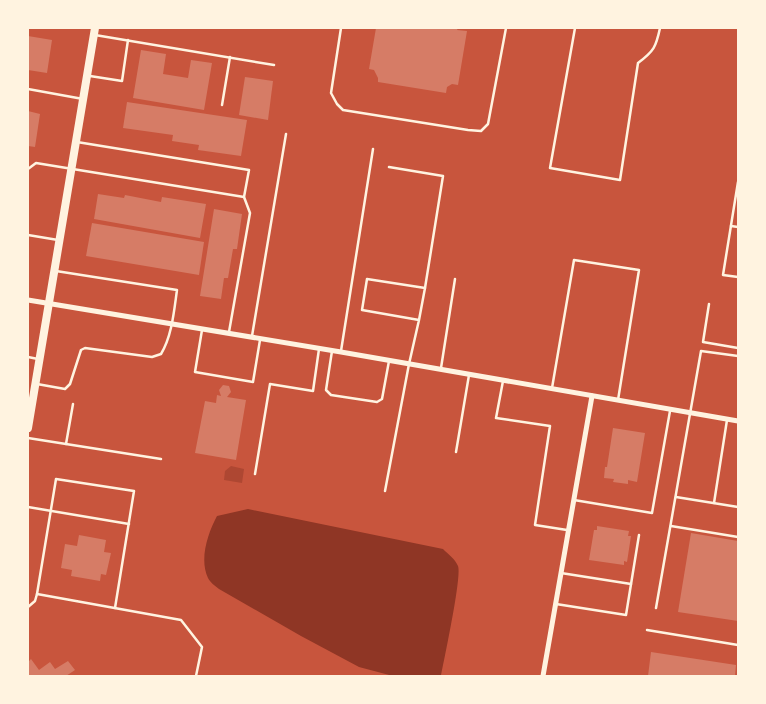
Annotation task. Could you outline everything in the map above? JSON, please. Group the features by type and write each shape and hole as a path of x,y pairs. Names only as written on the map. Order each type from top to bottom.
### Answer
{"main road":[{"path":"28,428 94,31"}],"street":[{"path":"28,300 738,421"},
{"path":"543,676 592,396"}],"lane":[{"path":"340,28 332,93 337,104 343,110 468,130 481,130 488,124 506,28"},
{"path":"575,28 550,168 620,180 638,63 650,54 657,44 660,28"},
{"path":"94,31 128,40 274,64"},
{"path":"86,76 122,81 128,40"},
{"path":"222,105 230,57"},
{"path":"28,89 83,99"},
{"path":"252,338 286,134"},
{"path":"76,142 249,170 244,197 250,213 229,334"},
{"path":"341,352 373,149"},
{"path":"28,169 36,162 244,197"},
{"path":"386,491 425,288 443,176 389,167"},
{"path":"738,182 723,275 738,277"},
{"path":"731,226 738,227"},
{"path":"28,235 59,241"},
{"path":"552,389 574,260 639,270 618,400"},
{"path":"35,383 65,389 70,384 81,350 85,348 152,357 161,354 165,347 171,324 177,290 54,271"},
{"path":"419,320 362,310 367,279 425,288"},
{"path":"440,370 455,279"},
{"path":"709,304 703,342 738,348"},
{"path":"202,330 195,372 253,382 260,339"},
{"path":"255,474 270,384 313,391 319,349"},
{"path":"656,608 701,350 738,356"},
{"path":"332,351 326,390 331,395 377,402 382,399 389,361"},
{"path":"28,357 39,359"},
{"path":"456,452 469,375"},
{"path":"503,381 496,418 550,426 535,525 569,530"},
{"path":"66,444 72,404"},
{"path":"574,500 652,513 670,409"},
{"path":"714,503 728,419"},
{"path":"28,438 161,459"},
{"path":"28,607 35,601 38,594 56,478 134,491 115,608"},
{"path":"676,497 738,507"},
{"path":"28,507 129,524"},
{"path":"671,526 738,537"},
{"path":"556,604 626,616 639,535"},
{"path":"561,573 631,584"},
{"path":"38,594 181,620 202,647 196,676"},
{"path":"646,630 738,645"}],"shaded area":[{"path":"231,466 244,469 242,483 224,480 225,471"},
{"path":"248,509 443,549 457,563 459,573 441,676 393,676 359,667 301,636 214,585 208,578 204,563 208,538 217,516"}],"building":[{"path":"376,28 458,28 457,30 467,31 458,85 452,84 447,87 446,93 378,82 374,70 369,69"},
{"path":"28,36 52,40 47,73 28,70"},
{"path":"141,50 166,54 163,74 188,78 191,60 212,63 204,110 133,98"},
{"path":"245,77 273,81 268,120 239,115"},
{"path":"127,102 247,120 241,156 198,150 199,145 172,141 173,135 123,128"},
{"path":"28,111 40,114 35,147 28,146"},
{"path":"98,194 124,198 125,195 161,202 162,197 206,204 200,238 94,219"},
{"path":"214,209 242,214 237,249 233,249 228,278 224,278 221,299 200,296"},
{"path":"92,223 204,242 199,275 86,256"},
{"path":"223,385 229,386 231,392 227,397 246,400 236,460 195,453 205,401 216,403 217,395 221,396 219,390"},
{"path":"613,428 645,433 637,482 628,480 628,484 613,482 614,479 604,478"},
{"path":"597,526 629,531 628,536 631,536 627,562 624,561 624,565 589,560 594,530 597,530"},
{"path":"691,533 738,541 738,621 678,612"},
{"path":"79,535 106,540 104,552 111,553 106,575 101,574 100,581 71,576 72,570 61,568 65,544 77,546"},
{"path":"651,652 736,665 735,676 648,676"},
{"path":"31,659 39,670 50,662 55,669 68,661 75,670 66,676 28,676 28,662"}]}
